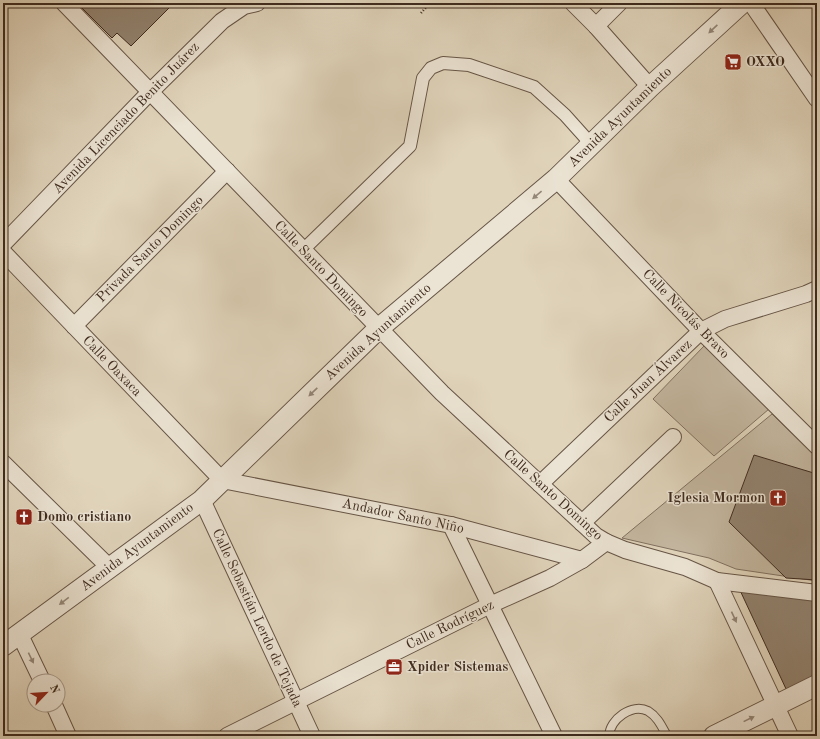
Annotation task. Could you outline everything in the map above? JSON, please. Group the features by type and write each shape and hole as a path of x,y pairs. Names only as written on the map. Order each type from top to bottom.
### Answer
{"street":[{"name":"Calle Santo Domingo","path":"64,3 378,329 442,393 596,536 625,550 685,567 717,582 817,593"},
{"name":"Avenida Licenciado Benito Juárez","path":"3,244 150,92 222,21 244,6 257,3"},
{"path":"573,3 596,26 650,86"},
{"path":"596,26 619,3"},
{"name":"Avenida Ayuntamiento","path":"3,646 202,500 378,329 556,179 650,86 742,3"},
{"path":"751,3 817,99"},
{"path":"303,250 410,146 424,78 431,68 444,63 469,65 534,87 565,115 591,144"},
{"name":"Privada Santo Domingo","path":"74,326 227,171"},
{"name":"Calle Nicolás Bravo","path":"556,179 701,331 817,446"},
{"name":"Calle Oaxaca","path":"3,252 222,480"},
{"name":"Calle Juan Álvarez","path":"540,484 701,331 725,319 806,294 817,288"},
{"path":"582,523 673,437"},
{"path":"3,463 110,568"},
{"name":"Andador Santo Niño","path":"222,480 451,525 582,560"},
{"name":"Calle Sebastián Lerdo de Tejada","path":"202,500 312,736"},
{"path":"451,525 554,736"},
{"name":"Calle Rodríguez","path":"227,736 490,604 550,578 582,560 606,542"},
{"path":"717,582 790,736"},
{"path":"20,635 38,673"},
{"path":"714,736 817,685"},
{"path":"58,713 68,736"}],"lane":[{"path":"609,736 614,722 625,713 639,708 648,711 660,721 667,736"}],"path":[{"path":"421,13 430,3"}],"shaded area":[{"path":"704,346 769,409 714,456 653,399"},
{"path":"772,414 817,458 817,581 736,569 709,558 622,538"}],"building":[{"path":"77,3 170,3 172,5 131,46 117,33 112,38"},
{"name":"Iglesia Mormon","path":"754,455 817,474 817,580 786,578 729,522"},
{"path":"738,586 817,594 817,676 787,691"}],"place":[{"name":"OXXO","path":"733,62"},
{"name":"Iglesia Mormon","path":"778,498"},
{"name":"Domo cristiano","path":"24,517"},
{"name":"Xpider Sistemas","path":"394,667"}]}
